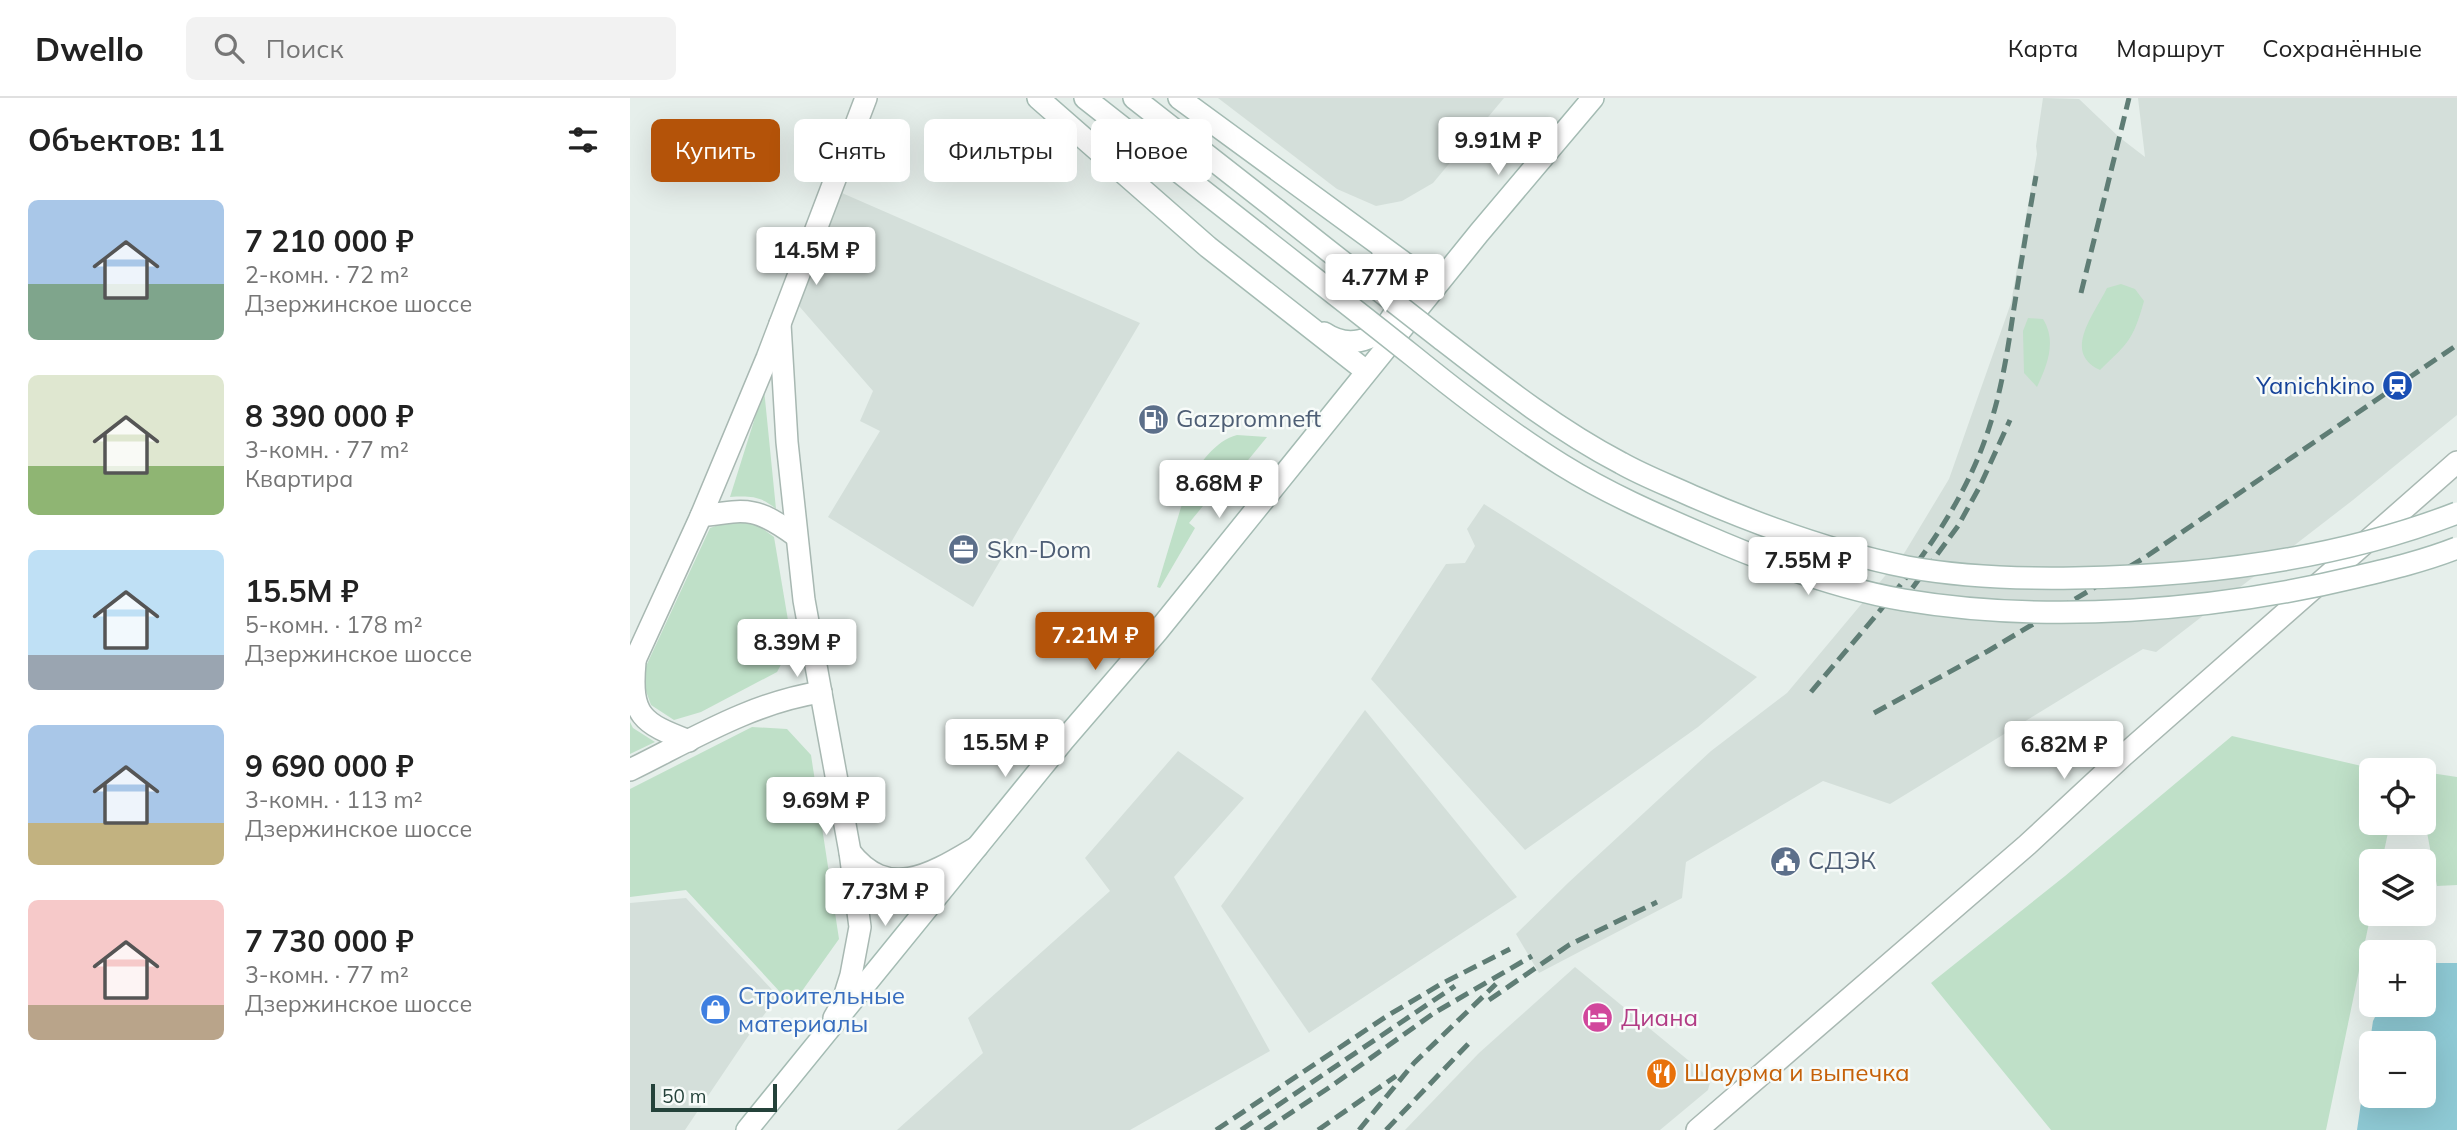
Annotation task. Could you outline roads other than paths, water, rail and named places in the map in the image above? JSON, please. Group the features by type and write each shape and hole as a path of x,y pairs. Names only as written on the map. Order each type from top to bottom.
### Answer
{"main road":[{"path":"689,741 651,724 640,713 632,688 633,667 701,516 780,324 866,98"},
{"path":"1038,98 1154,201 1366,371"},
{"path":"1085,98 1474,405 1561,465 1632,503 1726,545 1797,572 1904,600 2019,610 2103,610 2294,592 2393,568 2457,548"},
{"path":"1134,98 1535,410 1621,464 1737,516 1807,541 1910,567 2034,578 2161,574 2288,560 2385,537 2457,513"},
{"path":"1179,98 1437,284"},
{"path":"747,1130 1592,98"},
{"path":"1292,311 1332,338 1343,341 1365,338 1386,326 1400,299 1398,273 1393,263 1363,232"},
{"path":"780,324 787,442 804,600 850,852 860,927 851,975 842,1004 823,1038"},
{"path":"1697,1130 2027,845 2457,462"},
{"path":"701,516 732,510 753,512 772,518 796,536"},
{"path":"630,770 746,712 788,698 821,692"},
{"path":"850,852 876,876 907,880 944,866 979,845"}],"water":[{"path":"2436,963 2457,963 2457,1130 2357,1130 2360,1108 2436,1108 2436,1031 2372,1031 2375,1017 2436,1017"}],"railway":[{"path":"2081,293 2129,98"},
{"path":"1811,692 1913,568 1957,501 1975,466 1994,413 2001,383 2036,176"},
{"path":"1874,713 1988,651 2144,558 2457,345"},
{"path":"1900,605 1958,526 1980,486 2010,420"},
{"path":"1489,1000 1569,945 1657,902"},
{"path":"1216,1130 1387,1016 1441,984 1510,949"},
{"path":"1265,1130 1434,1013 1532,956"},
{"path":"1359,1130 1414,1063 1496,984"},
{"path":"1241,1130 1455,986"},
{"path":"1386,1130 1470,1042"},
{"path":"1318,1130 1396,1076"}],"place":[{"name":"Yanichkino","path":"2398,386"},
{"name":"Gazpromneft","path":"1153,419"},
{"name":"Skn-Dom","path":"964,550"},
{"name":"СДЭК","path":"1785,861"},
{"name":"Строительные материалы","path":"715,1010"},
{"name":"Диана","path":"1598,1018"},
{"name":"Шаурма и выпечка","path":"1661,1073"}]}
